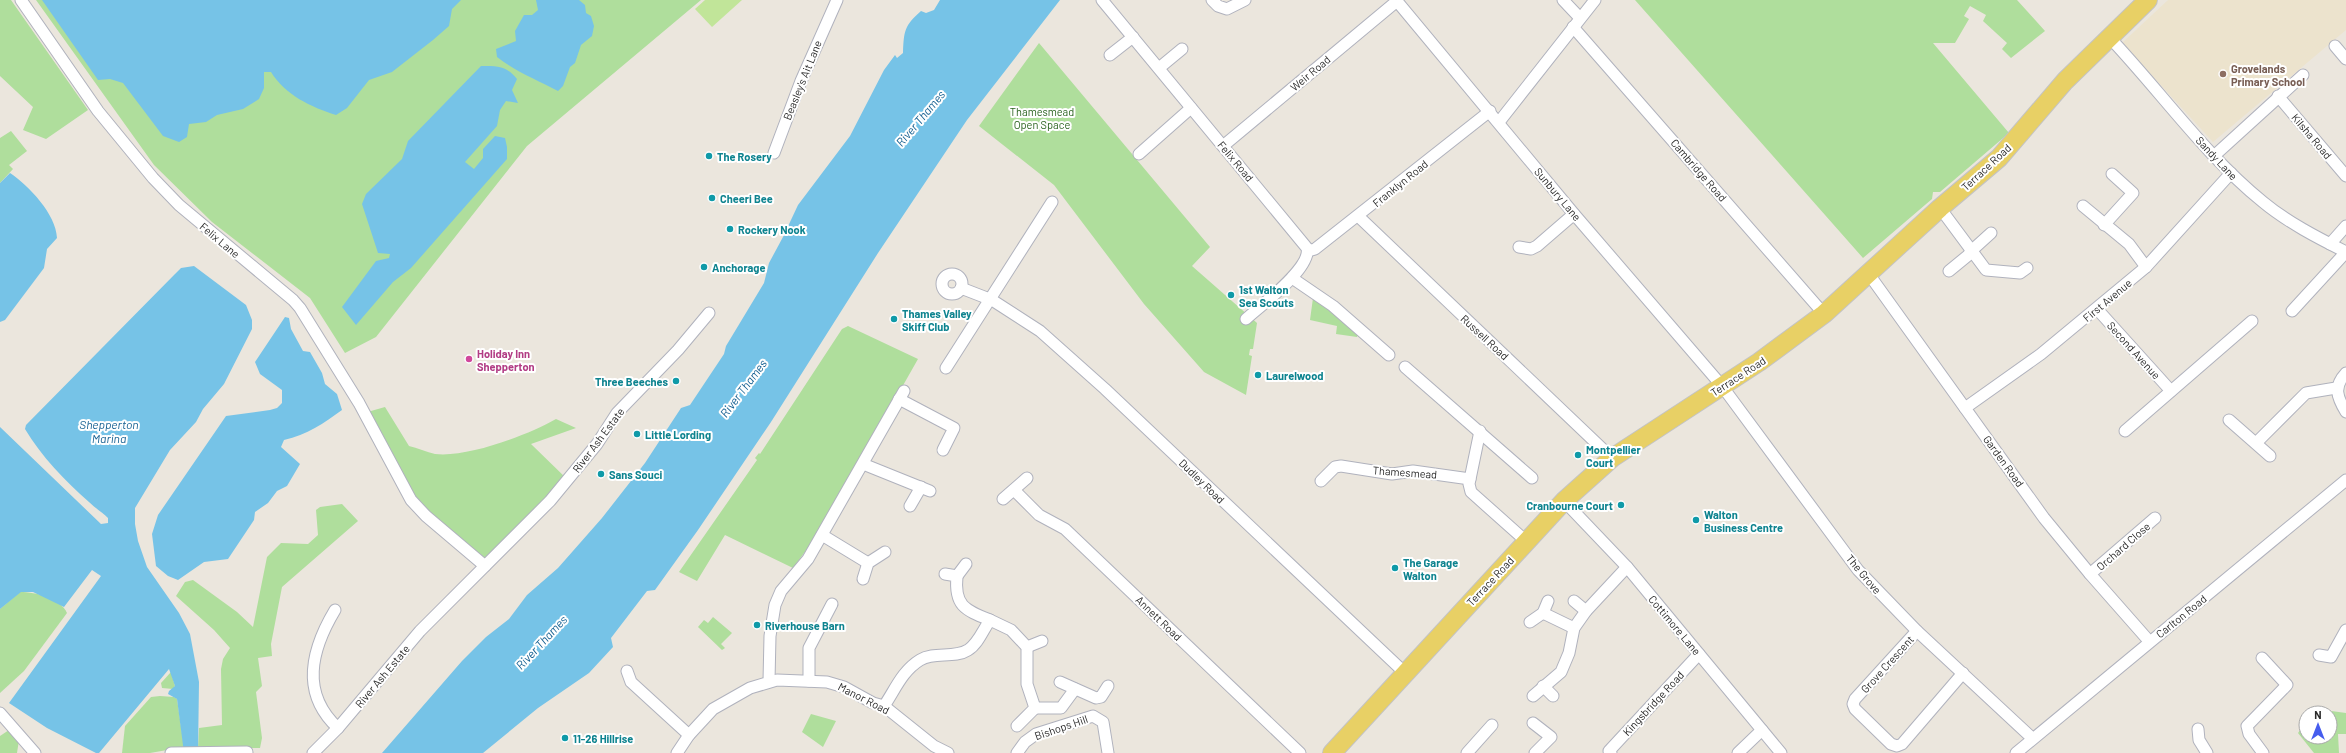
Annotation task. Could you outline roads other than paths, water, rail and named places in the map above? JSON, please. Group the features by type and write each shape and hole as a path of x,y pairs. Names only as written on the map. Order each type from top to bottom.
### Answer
{"main road":[{"name":"Terrace Road","path":"1332,753 1564,501 1612,458 1791,340 1824,314 1940,208 1999,158 2065,81 2148,0"}],"street":[{"name":"Felix Lane","path":"21,0 98,111 153,178 179,205 293,300 300,308 358,403 404,489 426,516 485,566"},
{"path":"1212,0 1218,6 1227,9 1245,0"},
{"name":"Sunbury Lane","path":"1396,0 1490,111 1574,214 1722,386"},
{"name":"Weir Road","path":"1223,146 1396,0"},
{"path":"1563,0 1580,18"},
{"path":"1499,122 1595,0"},
{"name":"Felix Road","path":"1104,1 1300,238 1308,251"},
{"name":"Beasley's Ait Lane","path":"774,153 832,2"},
{"name":"Cambridge Road","path":"1573,27 1824,314"},
{"path":"1110,55 1133,37"},
{"name":"Sandy Lane","path":"2110,38 2231,173 2264,203 2330,244 2346,252"},
{"path":"2334,46 2346,59"},
{"path":"1159,68 1182,49"},
{"path":"2215,155 2303,74"},
{"name":"Kilsha Road","path":"2278,96 2346,176"},
{"path":"1139,154 1191,108"},
{"name":"Franklyn Road","path":"1308,251 1315,249 1358,216 1490,111"},
{"name":"First Avenue","path":"1965,408 2042,354 2146,267 2231,173"},
{"path":"2104,225 2133,193 2112,174"},
{"path":"946,368 992,300 1052,202"},
{"path":"2083,206 2104,225 2129,244 2146,267"},
{"path":"1940,208 1971,252 1986,270 2020,273 2027,268"},
{"path":"1519,247 1531,249 1537,246 1574,214"},
{"name":"Russell Road","path":"1358,216 1612,458"},
{"path":"2330,244 2346,226"},
{"path":"1949,270 1991,233"},
{"path":"1246,319 1292,278 1304,263 1308,251"},
{"path":"2292,312 2346,252"},
{"name":"Garden Road","path":"1868,273 2044,518 2090,574 2149,641"},
{"path":"1292,278 1336,308 1389,355"},
{"name":"Dudley Road","path":"961,288 992,300 1040,331 1105,389 1405,673"},
{"name":"Second Avenue","path":"2097,309 2171,392"},
{"name":"River Ash Estate","path":"313,753 338,728 420,631 550,501 597,444 617,413 678,350 709,313"},
{"path":"2126,431 2252,321"},
{"path":"1405,368 1480,431 1532,478"},
{"path":"2346,373 2336,388 2337,395 2346,412"},
{"name":"The Grove","path":"1722,386 1858,570 1917,631 2032,738"},
{"path":"2256,443 2306,393 2336,388"},
{"path":"769,681 768,652 776,605 781,591 808,559 902,395 954,428 943,450"},
{"path":"2229,420 2270,456"},
{"path":"1480,431 1469,488 1474,496 1526,542"},
{"path":"863,464 926,489 910,506"},
{"name":"Thamesmead","path":"1321,481 1335,467 1341,466 1392,474 1414,471 1470,479"},
{"path":"1003,499 1027,478"},
{"name":"Carlton Road","path":"2016,753 2149,641 2281,535 2346,480"},
{"name":"Annett Road","path":"1014,490 1038,515 1065,528 1300,753"},
{"name":"Cottimore Lane","path":"1564,501 1627,567 1781,753"},
{"name":"Orchard Close","path":"2090,574 2155,518"},
{"path":"822,535 868,562"},
{"path":"863,579 868,562 885,552"},
{"path":"966,564 957,576 956,592 959,601 972,613 1011,630 1027,647 1027,684 1035,708"},
{"path":"1533,696 1561,672 1569,654 1574,628 1586,611 1627,567"},
{"path":"944,574 957,576"},
{"path":"1530,622 1543,613 1548,601"},
{"path":"1574,601 1586,611"},
{"path":"809,681 809,648 832,604"},
{"path":"335,610 319,639 312,670 318,702 325,716 338,728"},
{"path":"1543,613 1574,628"},
{"path":"884,706 902,675 914,663 929,656 961,653 967,650 976,641 990,620"},
{"path":"2319,655 2331,657 2346,630"},
{"name":"Grove Crescent","path":"1917,631 1855,699 1853,704 1855,710 1892,744 1897,746 1902,744 1963,673"},
{"path":"1027,647 1042,641"},
{"name":"Kingsbridge Road","path":"1611,753 1609,751 1699,654"},
{"path":"2262,658 2287,685 2247,726 2249,734 2262,752"},
{"path":"627,671 631,682 689,735"},
{"name":"Manor Road","path":"682,751 689,735 713,709 750,688 769,681 809,681 835,683 873,703 884,706 934,746 948,753"},
{"path":"1060,682 1096,698 1101,697 1108,686"},
{"path":"1543,686 1553,696"},
{"path":"1017,726 1035,708 1062,708 1075,689"},
{"path":"0,713 36,753"},
{"name":"Bishops Hill","path":"1017,753 1025,742 1036,734 1093,716 1103,722 1108,753"},
{"path":"1533,723 1551,737 1535,753"},
{"path":"1467,753 1492,726"},
{"path":"2198,729 2199,740 2207,753"},
{"path":"1738,753 1762,730"},
{"path":"173,753 247,752"}],"water":[{"path":"42,0 461,0 452,9 449,26 392,72 369,80 347,108 336,115 299,99 291,94 271,72 264,72 264,88 259,99 243,109 217,115 206,122 189,124 187,137 179,142 163,136 123,83 110,79 98,80"},
{"path":"536,0 579,0 585,5 586,13 591,16 594,26 592,36 581,45 575,63 570,67 563,86 558,91 519,71 497,57 496,49 516,41 515,31 524,15 532,15 538,10"},
{"name":"River Thames","path":"940,0 1060,0 967,120 878,253 771,422 698,530 655,590 647,591 611,638 613,647 589,673 538,708 483,753 382,753 462,661 486,637 509,619 527,595 558,568 602,518 645,463 681,408 690,405 724,354 726,346 764,283 769,263 798,205 850,136 884,70 895,55 897,58 903,53 904,39 908,25 921,11 926,13 934,10"},
{"path":"481,66 493,66 506,69 517,79 512,90 518,103 506,101 500,110 497,126 465,162 474,169 483,158 483,149 495,136 505,138 507,159 411,268 393,282 356,325 342,307 376,261 389,258 390,254 378,253 362,204 366,194 402,159 408,141"},
{"path":"10,173 33,193 47,210 52,220 57,238 47,249 44,268 5,320 0,322 0,183"},
{"name":"Shepperton Marina","path":"194,266 246,305 252,320 252,329 224,384 203,409 196,422 170,450 135,508 135,524 138,541 147,567 179,613 190,634 199,682 198,753 184,753 177,699 168,694 169,691 175,686 169,669 99,753 96,753 47,728 9,703 101,576 92,570 64,607 33,592 21,592 0,609 0,427 101,524 108,523 108,518 71,486 54,468 31,439 25,429 26,425 181,268"},
{"path":"285,317 289,318 291,329 303,351 310,352 322,373 325,384 337,394 342,410 308,432 284,440 281,447 300,464 287,486 277,491 268,503 255,512 254,520 228,559 204,562 178,580 168,576 156,566 152,534 158,515 226,416 270,410 277,408 282,403 282,390 260,374 255,362"}],"place":[{"name":"Grovelands Primary School","path":"2223,74"},
{"name":"The Rosery","path":"709,156"},
{"name":"Cheeri Bee","path":"712,198"},
{"name":"Rockery Nook","path":"730,229"},
{"name":"Anchorage","path":"704,267"},
{"name":"1st Walton Sea Scouts","path":"1231,295"},
{"name":"Thames Valley Skiff Club","path":"894,319"},
{"name":"Holiday Inn Shepperton","path":"469,359"},
{"name":"Laurelwood","path":"1258,375"},
{"name":"Three Beeches","path":"676,381"},
{"name":"Little Lording","path":"637,434"},
{"name":"Montpellier Court","path":"1578,455"},
{"name":"Sans Souci","path":"601,474"},
{"name":"Cranbourne Court","path":"1621,505"},
{"name":"Walton Business Centre","path":"1696,520"},
{"name":"The Garage Walton","path":"1395,568"},
{"name":"Riverhouse Barn","path":"757,625"},
{"name":"11-26 Hillrise","path":"565,738"}],"park label":[{"name":"Thamesmead Open Space","path":"1042,117"}]}
